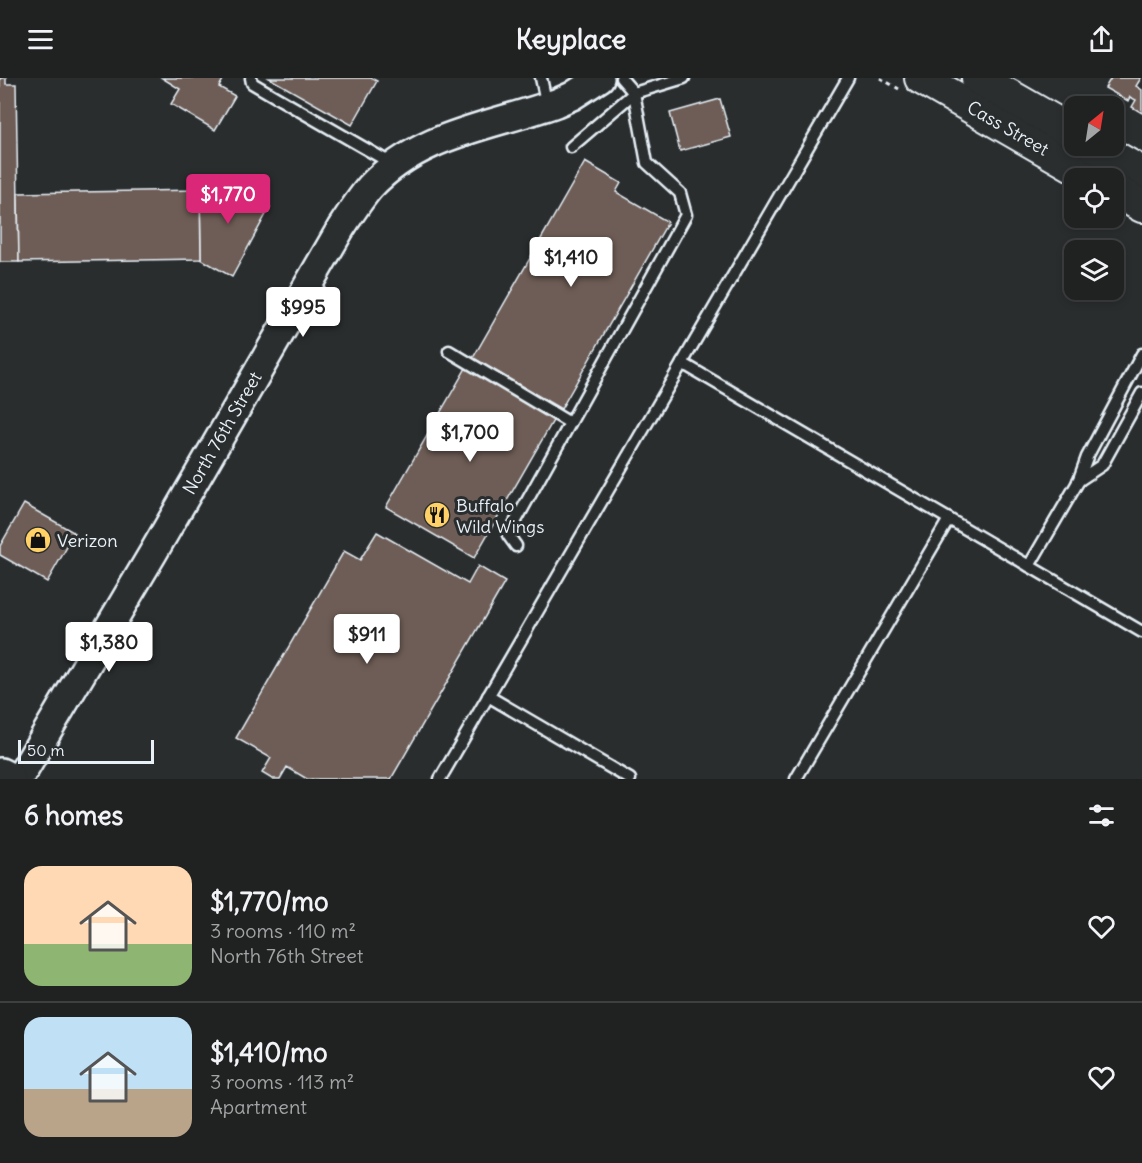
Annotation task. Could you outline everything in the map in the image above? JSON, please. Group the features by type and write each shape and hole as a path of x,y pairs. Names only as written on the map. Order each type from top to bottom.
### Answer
{"highway":[{"path":"0,775 8,779"}],"main road":[{"name":"Cass Street","path":"921,78 1078,168"},
{"name":"Cass Street","path":"978,78 1064,127"},
{"path":"1112,156 1142,173"},
{"path":"1124,195 1142,206"}],"street":[{"name":"North 76th Street","path":"19,779 141,574 341,228 368,189 394,165 417,150 450,135 547,106 572,96 600,78"}],"lane":[{"path":"251,78 252,83 394,165"},
{"path":"541,78 547,106"},
{"path":"516,546 508,535 686,215 680,193 647,163 634,93 621,78"},
{"path":"571,147 634,93 684,78"},
{"path":"440,779 848,78"},
{"path":"449,351 570,423"},
{"path":"1029,566 1078,482 1087,457 1142,354"},
{"path":"682,363 1142,632"},
{"path":"1078,482 1102,465 1142,393"},
{"path":"796,779 949,519"},
{"path":"488,696 630,779"}],"building":[{"path":"0,78 6,78 6,84 16,84 19,262 0,262"},
{"path":"162,78 224,78 219,87 235,96 215,130 171,104 180,89"},
{"path":"269,78 371,78 377,81 352,125"},
{"path":"1111,78 1141,78 1136,86 1142,90 1142,113 1132,107 1136,100 1130,97 1128,101 1124,96 1119,96 1105,88"},
{"path":"720,99 731,137 680,151 670,113"},
{"path":"585,162 621,183 616,192 668,222 561,409 473,358"},
{"path":"208,176 242,196 244,192 270,207 232,277 201,259 200,190"},
{"path":"200,190 201,259 19,262 18,193"},
{"path":"466,368 554,419 474,558 386,507"},
{"name":"Verizon","path":"24,504 75,533 47,582 0,555 0,546"},
{"path":"377,532 468,584 478,566 505,582 391,779 307,779 287,767 280,779 272,779 262,773 271,758 236,738 344,551 360,560"}],"place":[{"name":"Buffalo Wild Wings","path":"437,515"},
{"name":"Verizon","path":"38,540"}]}
